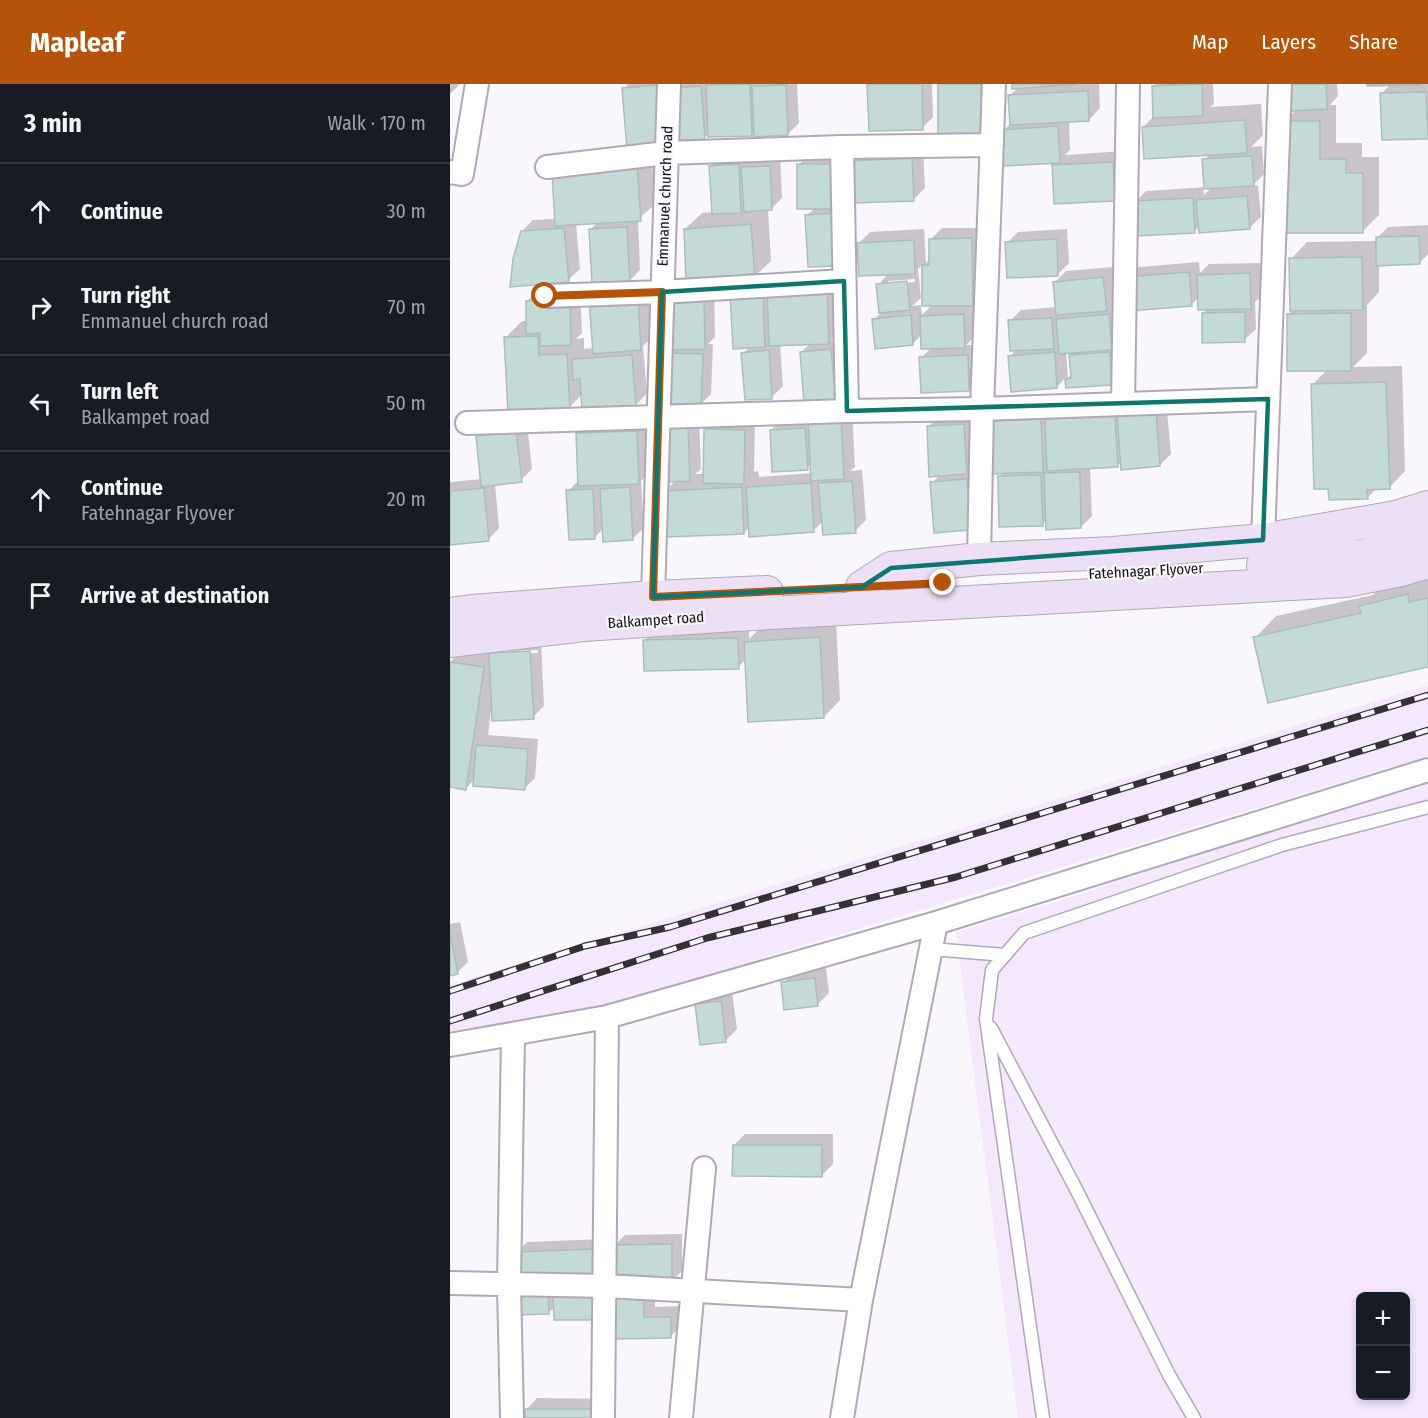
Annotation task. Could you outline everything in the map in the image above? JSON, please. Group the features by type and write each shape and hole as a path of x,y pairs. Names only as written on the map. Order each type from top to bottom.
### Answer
{"main road":[{"path":"1428,507 1396,517 1263,540 1113,553 979,559 891,568 863,598 881,626 992,621 1246,602 1406,585 1428,579"},
{"name":"Fatehnagar Flyover","path":"863,598 944,593 1361,556 1428,540"},
{"name":"Fatehnagar Flyover","path":"944,593 1058,598 1346,581 1428,562"},
{"name":"Balkampet road","path":"450,614 653,597 863,598"},
{"name":"Balkampet road","path":"450,641 863,598"}],"street":[{"path":"450,172 462,174 477,84"},
{"name":"Emmanuel church road","path":"653,597 669,84"},
{"path":"979,559 994,84"},
{"path":"1123,404 1128,84"},
{"path":"1263,540 1280,84"},
{"path":"547,167 666,153 992,144"},
{"path":"842,147 848,411"},
{"path":"545,296 662,292 844,281"},
{"path":"467,423 848,411 982,410 1268,399"},
{"path":"450,1045 607,1017 936,923 1428,770"},
{"path":"842,1418 861,1300 936,923"},
{"path":"603,1418 607,1017"},
{"path":"512,1418 509,1285 513,1034"},
{"path":"681,1418 704,1168"},
{"path":"450,1283 606,1286 861,1300"}],"lane":[{"path":"1043,1418 986,1019 992,970 1024,933 1034,929 1282,844 1428,807"},
{"path":"931,949 1005,955"},
{"path":"986,1019 1078,1193 1169,1375 1194,1418"}],"highlighted area":[{"path":"844,281 847,411 1268,399 1263,540 891,568 862,587 653,597 662,292"}],"shaded area":[{"path":"1428,685 1428,756 605,1006 450,1031 450,985"},
{"path":"1428,776 1428,1418 1018,1418 956,932 1084,893"}],"building":[{"path":"750,84 752,136 708,137 706,85"},
{"path":"867,84 922,84 923,130 869,131"},
{"path":"938,84 981,84 982,138 938,138"},
{"path":"1012,84 1077,84 1012,89"},
{"path":"1202,84 1203,116 1153,118 1152,86"},
{"path":"1289,84 1326,84 1327,109 1291,111"},
{"path":"1367,84 1420,84 1420,85 1367,86"},
{"path":"658,85 663,147 627,150 622,88"},
{"path":"786,85 788,135 754,137 752,86"},
{"path":"701,86 705,139 677,141 674,88"},
{"path":"1088,91 1089,121 1010,125 1008,95"},
{"path":"1426,92 1428,139 1382,140 1380,93"},
{"path":"1245,120 1247,153 1144,159 1142,127"},
{"path":"1284,121 1320,121 1320,159 1346,159 1346,173 1363,173 1363,233 1284,233"},
{"path":"1058,126 1060,163 1004,166 1002,130"},
{"path":"1252,156 1254,186 1204,189 1202,159"},
{"path":"912,158 914,201 854,203 851,161"},
{"path":"1113,162 1115,201 1054,204 1052,165"},
{"path":"739,164 741,213 712,214 709,166"},
{"path":"797,164 835,164 835,209 797,209"},
{"path":"637,165 641,221 555,226 552,171"},
{"path":"770,166 772,210 744,212 741,167"},
{"path":"1247,196 1250,229 1199,233 1196,200"},
{"path":"1193,198 1195,233 1135,236 1133,201"},
{"path":"835,213 838,266 808,267 805,215"},
{"path":"751,224 755,279 686,283 684,229"},
{"path":"627,227 630,282 592,284 589,229"},
{"path":"564,228 569,282 510,287 513,259 521,231"},
{"path":"1419,236 1420,264 1376,266 1376,237"},
{"path":"972,238 973,306 922,306 922,265 929,265 929,239"},
{"path":"1057,239 1058,276 1007,278 1005,242"},
{"path":"914,240 915,274 859,276 857,243"},
{"path":"1362,257 1363,310 1290,311 1289,258"},
{"path":"1189,272 1192,306 1129,311 1126,277"},
{"path":"1250,273 1251,309 1198,310 1197,275"},
{"path":"1103,277 1107,311 1056,315 1053,282"},
{"path":"907,281 910,310 879,313 876,284"},
{"path":"827,290 829,344 769,346 767,292"},
{"path":"763,293 765,347 733,349 730,294"},
{"path":"704,295 705,349 669,350 668,296"},
{"path":"638,296 641,350 593,354 589,299"},
{"path":"570,299 571,345 540,346 540,333 526,334 526,301"},
{"path":"1245,312 1245,342 1202,343 1202,313"},
{"path":"1351,313 1351,371 1287,371 1287,314"},
{"path":"964,314 965,348 921,349 920,316"},
{"path":"1109,314 1112,350 1059,354 1056,319"},
{"path":"911,315 913,345 875,349 872,319"},
{"path":"1052,318 1054,349 1010,351 1008,320"},
{"path":"538,336 539,355 567,354 570,408 508,412 504,337"},
{"path":"831,349 836,400 804,403 800,352"},
{"path":"769,350 772,399 745,400 741,353"},
{"path":"1055,352 1057,388 1011,392 1008,356"},
{"path":"1110,352 1112,385 1066,388 1065,379 1071,378 1069,355"},
{"path":"669,353 703,354 701,407 668,406"},
{"path":"632,355 636,406 582,410 580,379 573,380 572,359"},
{"path":"968,355 969,391 921,393 919,357"},
{"path":"1386,382 1390,489 1367,490 1368,499 1329,500 1328,489 1314,489 1311,384"},
{"path":"1156,411 1160,466 1121,470 1117,414"},
{"path":"1115,415 1118,467 1047,471 1045,419"},
{"path":"841,419 844,479 811,481 808,421"},
{"path":"1041,419 1043,472 991,474 989,421"},
{"path":"964,424 967,474 929,477 927,426"},
{"path":"688,426 690,481 663,482 661,427"},
{"path":"805,428 808,470 772,472 770,430"},
{"path":"704,429 745,430 744,484 703,483"},
{"path":"637,431 639,484 578,486 576,433"},
{"path":"516,432 522,482 481,487 476,436"},
{"path":"1080,472 1081,528 1046,530 1044,473"},
{"path":"1041,475 1043,526 999,527 998,476"},
{"path":"967,479 970,530 934,533 930,482"},
{"path":"852,481 856,533 823,535 818,483"},
{"path":"811,483 814,532 749,537 746,487"},
{"path":"630,487 633,540 603,542 600,489"},
{"path":"742,487 744,534 666,537 663,491"},
{"path":"484,488 489,541 450,545 450,491"},
{"path":"593,489 595,539 569,540 566,490"},
{"path":"1408,594 1409,602 1428,598 1428,667 1268,703 1253,637 1361,613 1359,606"},
{"path":"820,637 824,718 748,722 744,642"},
{"path":"738,638 739,669 644,671 643,640"},
{"path":"530,651 534,719 492,721 489,653"},
{"path":"450,662 484,667 466,790 450,787"},
{"path":"476,745 528,749 525,790 473,786"},
{"path":"450,934 458,974 450,976"},
{"path":"815,978 818,1006 784,1010 781,982"},
{"path":"721,1001 726,1042 700,1045 695,1004"},
{"path":"733,1145 822,1145 822,1177 732,1176"},
{"path":"672,1244 672,1284 613,1285 613,1245"},
{"path":"593,1249 594,1278 516,1282 515,1252"},
{"path":"548,1289 549,1314 514,1315 513,1290"},
{"path":"553,1292 598,1292 598,1320 554,1320"},
{"path":"644,1292 644,1317 671,1317 671,1338 613,1339 612,1293"},
{"path":"525,1409 597,1409 597,1418 525,1418"}],"railway":[{"path":"450,991 585,946 670,927 1428,695"},
{"path":"450,1021 707,938 956,877 1428,730"}],"route":[{"path":"545,296 662,292 653,597 943,583"}]}
